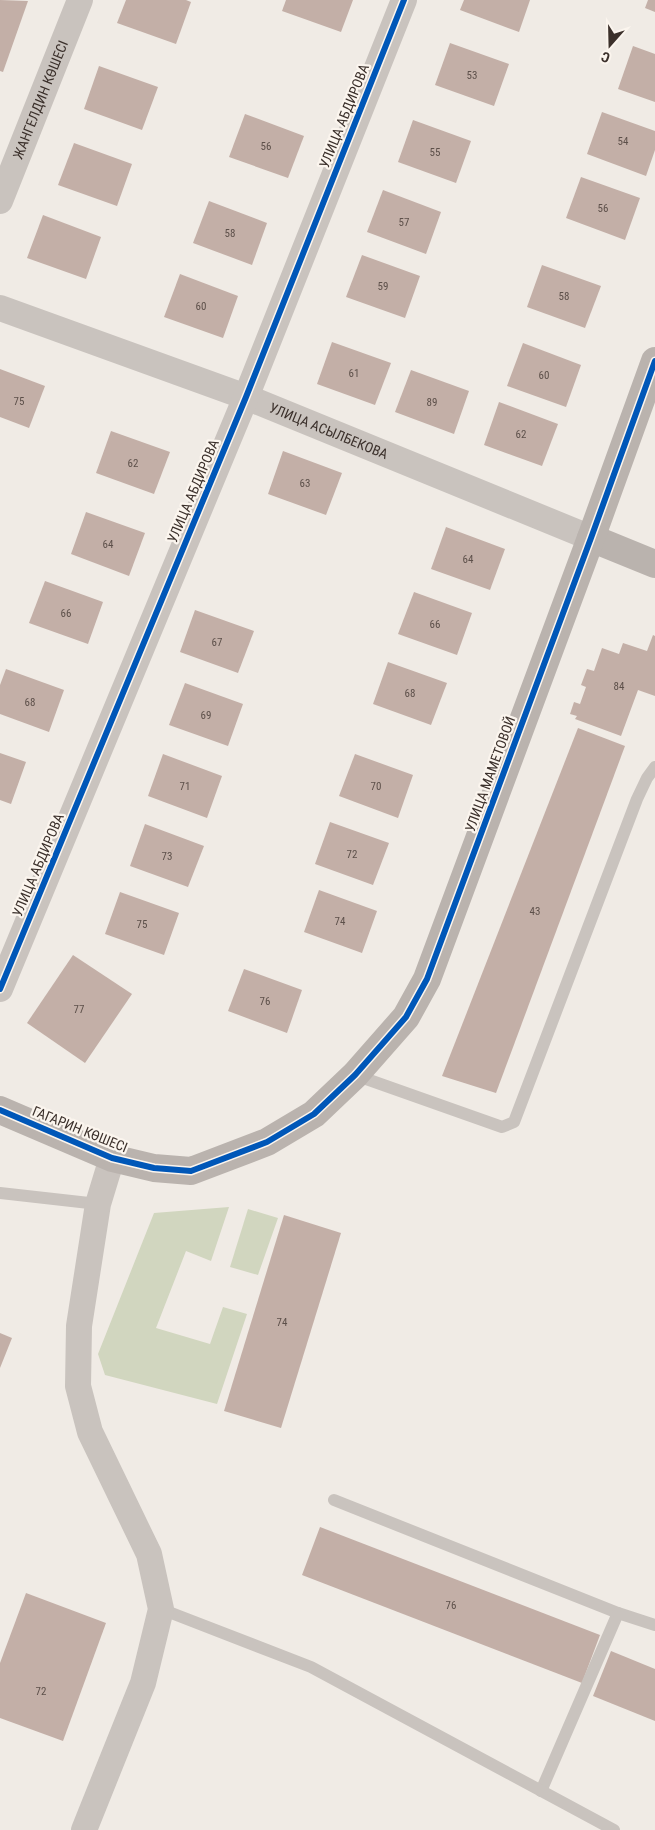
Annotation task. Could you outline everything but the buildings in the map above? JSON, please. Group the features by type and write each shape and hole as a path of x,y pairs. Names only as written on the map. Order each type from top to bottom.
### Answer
{"street":[{"name":"ЖАНГЕЛДИН КӨШЕСІ","path":"0,201 80,0"},
{"name":"УЛИЦА АБДИРОВА","path":"0,990 246,397 404,0"},
{"name":"УЛИЦА АСЫЛБЕКОВА","path":"0,308 246,397 655,564"},
{"name":"УЛИЦА МАМЕТОВОЙ","path":"267,1142 314,1114 355,1075 406,1018 427,979 655,361"},
{"name":"ГАГАРИН КӨШЕСІ","path":"0,1110 112,1158 154,1168 191,1171 267,1142"},
{"path":"84,1830 143,1683 161,1609 149,1554 90,1432 78,1386 79,1326 98,1204 112,1158"}],"lane":[{"path":"355,1075 502,1127 514,1122 637,799 647,778 655,767"},
{"path":"0,1193 98,1204"},
{"path":"334,1500 618,1613 655,1625"},
{"path":"161,1609 311,1666 614,1830"},
{"path":"541,1791 618,1613"}],"green space":[{"path":"229,1207 211,1261 186,1251 156,1328 210,1344 223,1307 247,1314 217,1404 105,1375 98,1354 154,1213"},
{"path":"248,1209 278,1218 258,1275 230,1267"}],"cycle path":[{"path":"0,989 246,397 404,0"},
{"path":"0,1110 112,1158 154,1168 191,1171 267,1142 314,1114 355,1075 406,1017 427,979 655,361"}]}
